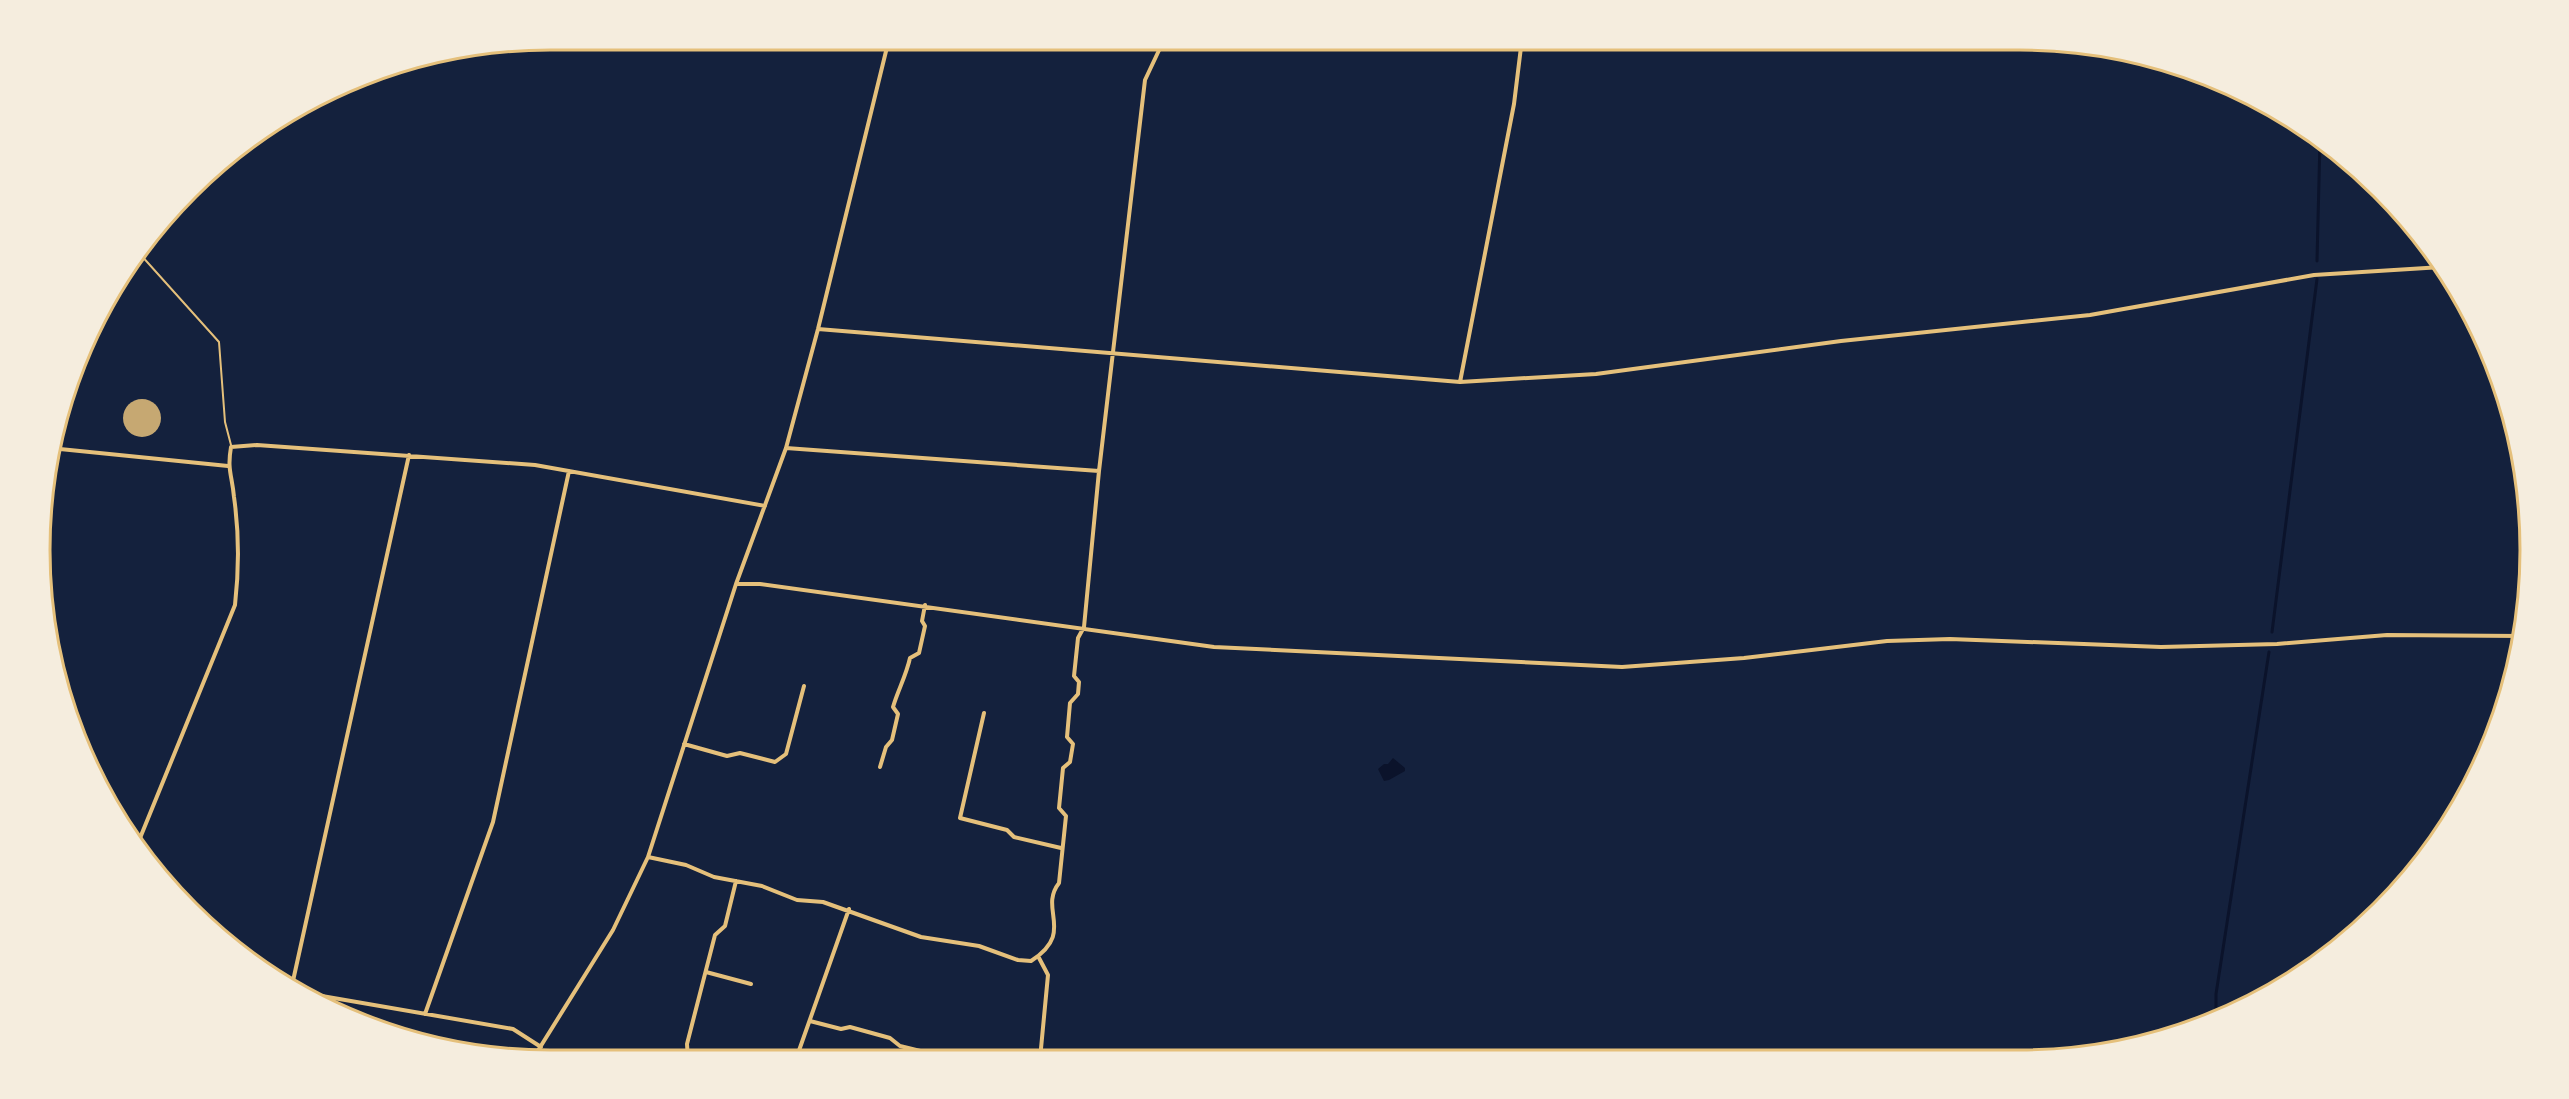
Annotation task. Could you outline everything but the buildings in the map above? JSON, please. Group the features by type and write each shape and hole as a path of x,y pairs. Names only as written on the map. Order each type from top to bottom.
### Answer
{"street":[{"path":"324,996 513,1029 541,1047 613,930 648,857 736,584 786,448 818,329 886,50"},
{"path":"648,857 686,866 714,877 762,886 797,900 823,902 836,908 849,909 921,937 979,946 1018,960 1031,961 1050,945 1056,919 1052,910 1052,897 1059,883 1065,816 1059,808 1063,768 1070,762 1073,744 1067,737 1070,703 1078,694 1079,682 1074,676 1078,638 1084,627 1112,354 1145,80 1159,50"},
{"path":"1460,382 1514,104 1521,50"},
{"path":"818,329 1460,382 1596,374 1841,341 2090,315 2314,275 2432,268"},
{"path":"141,836 235,605 238,581 235,498 228,466 231,447 257,445 535,465 765,506"},
{"path":"786,448 1099,471"},
{"path":"60,449 228,466"},
{"path":"294,980 409,455"},
{"path":"425,1014 493,822 569,471"},
{"path":"736,584 760,584 925,605 1214,647 1622,668 1744,658 1887,641 1950,639 2162,647 2277,644 2387,635 2512,636"},
{"path":"880,767 886,747 892,740 897,714 893,708 899,686 904,681 910,658 919,653 925,626 922,621 925,605"},
{"path":"684,744 727,756 740,753 775,762 786,754 804,686"},
{"path":"984,713 960,818 1007,830 1014,837 1061,848"},
{"path":"687,1050 715,935 725,926 736,881"},
{"path":"799,1050 849,909"},
{"path":"1038,956 1048,975 1041,1050"},
{"path":"706,972 751,984"},
{"path":"810,1021 841,1029 850,1027 890,1038 900,1046 916,1050"}],"lane":[{"path":"144,258 219,342 225,422 231,447"}],"water":[{"path":"1393,758 1405,768 1405,771 1384,781 1378,769 1388,764"}],"waterway":[{"path":"2317,261 2320,150"},
{"path":"2272,632 2317,279"},
{"path":"2216,1009 2216,994 2269,652"}]}
